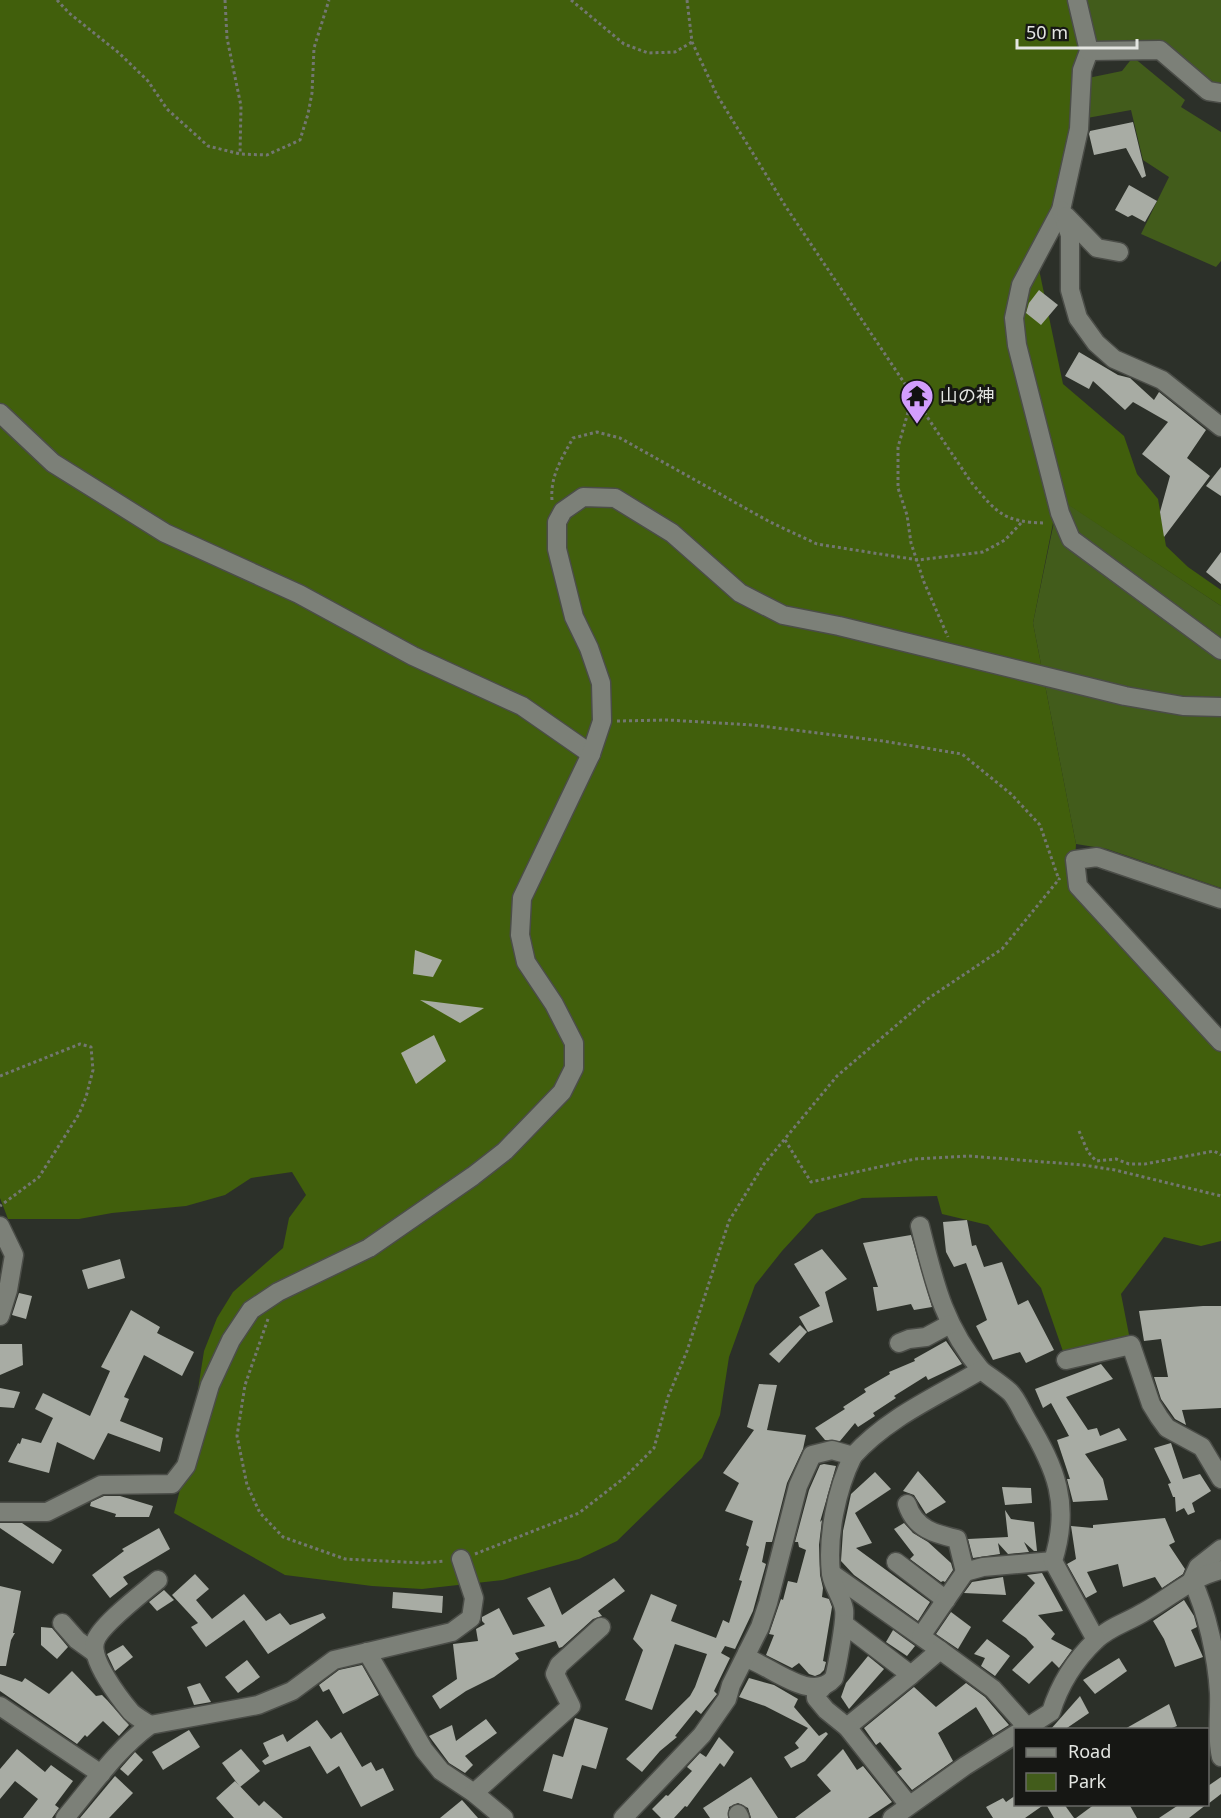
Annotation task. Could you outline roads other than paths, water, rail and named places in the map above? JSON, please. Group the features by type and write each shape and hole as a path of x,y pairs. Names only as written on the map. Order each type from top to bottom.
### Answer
{"street":[{"path":"1077,0 1089,51 1082,70 1079,129 1061,210 1021,285 1014,318 1017,345 1060,513 1071,539 1221,650"},
{"path":"1089,51 1160,50 1208,91 1221,93"},
{"path":"1061,210 1097,248 1119,252"},
{"path":"1061,210 1070,235 1070,290 1078,318 1096,343 1114,359 1162,380 1221,427"},
{"path":"0,412 53,463 165,533 299,594 413,656 522,705 591,754"},
{"path":"0,1512 47,1512 100,1485 172,1484 186,1466 210,1385 231,1340 251,1310 278,1292 369,1248 473,1176 506,1151 562,1092 574,1068 574,1043 554,1004 526,962 520,935 522,898 591,754 602,721 601,683 589,648 574,618 557,549 557,522 562,511 583,497 615,498 672,533 740,593 783,615 839,626 1034,676 1054,677 1125,696 1183,706 1221,707"},
{"path":"1221,899 1098,857 1075,860 1078,886 1221,1042"},
{"path":"920,1226 934,1279 950,1324 967,1353 981,1370 1012,1394 1041,1444 1058,1481 1060,1540 1053,1561 1096,1640"},
{"path":"0,1227 14,1254 8,1290 0,1316"},
{"path":"899,1343 909,1339 927,1337 950,1324"},
{"path":"1066,1360 1131,1345 1151,1404 1159,1417 1167,1428 1202,1448 1221,1479"},
{"path":"908,1804 847,1727 826,1710 816,1698 816,1693 834,1678 844,1624 845,1612 832,1581 830,1559 839,1490 853,1456 879,1431 893,1420 981,1370"},
{"path":"623,1818 702,1735 727,1699 731,1685 768,1603 798,1486 812,1455 832,1450 853,1456"},
{"path":"907,1504 917,1523 925,1529 957,1539 965,1572"},
{"path":"1192,1580 1198,1567 1221,1549"},
{"path":"67,1817 101,1774 138,1734 150,1725 258,1705 292,1691 334,1660 452,1632 471,1618 474,1598 461,1559"},
{"path":"921,1636 965,1572 983,1567 1053,1561"},
{"path":"896,1562 946,1600"},
{"path":"1025,1728 1051,1712 1070,1668 1103,1632 1144,1612 1192,1580 1221,1570"},
{"path":"831,1573 993,1689 1021,1728"},
{"path":"150,1725 131,1713 108,1681 95,1653 95,1642 108,1624 158,1580"},
{"path":"1192,1580 1200,1596 1213,1649 1219,1692 1218,1745 1221,1757"},
{"path":"62,1623 77,1640 95,1653"},
{"path":"844,1624 911,1675"},
{"path":"474,1793 571,1707 555,1674 559,1665 601,1627"},
{"path":"847,1727 940,1650"},
{"path":"367,1652 424,1750 441,1771 474,1793 504,1818"},
{"path":"747,1653 751,1660 793,1681 812,1688 822,1688"},
{"path":"0,1706 101,1774"},
{"path":"892,1818 908,1804 1014,1735"}],"place":[{"name":"山の神","path":"917,425"}]}
